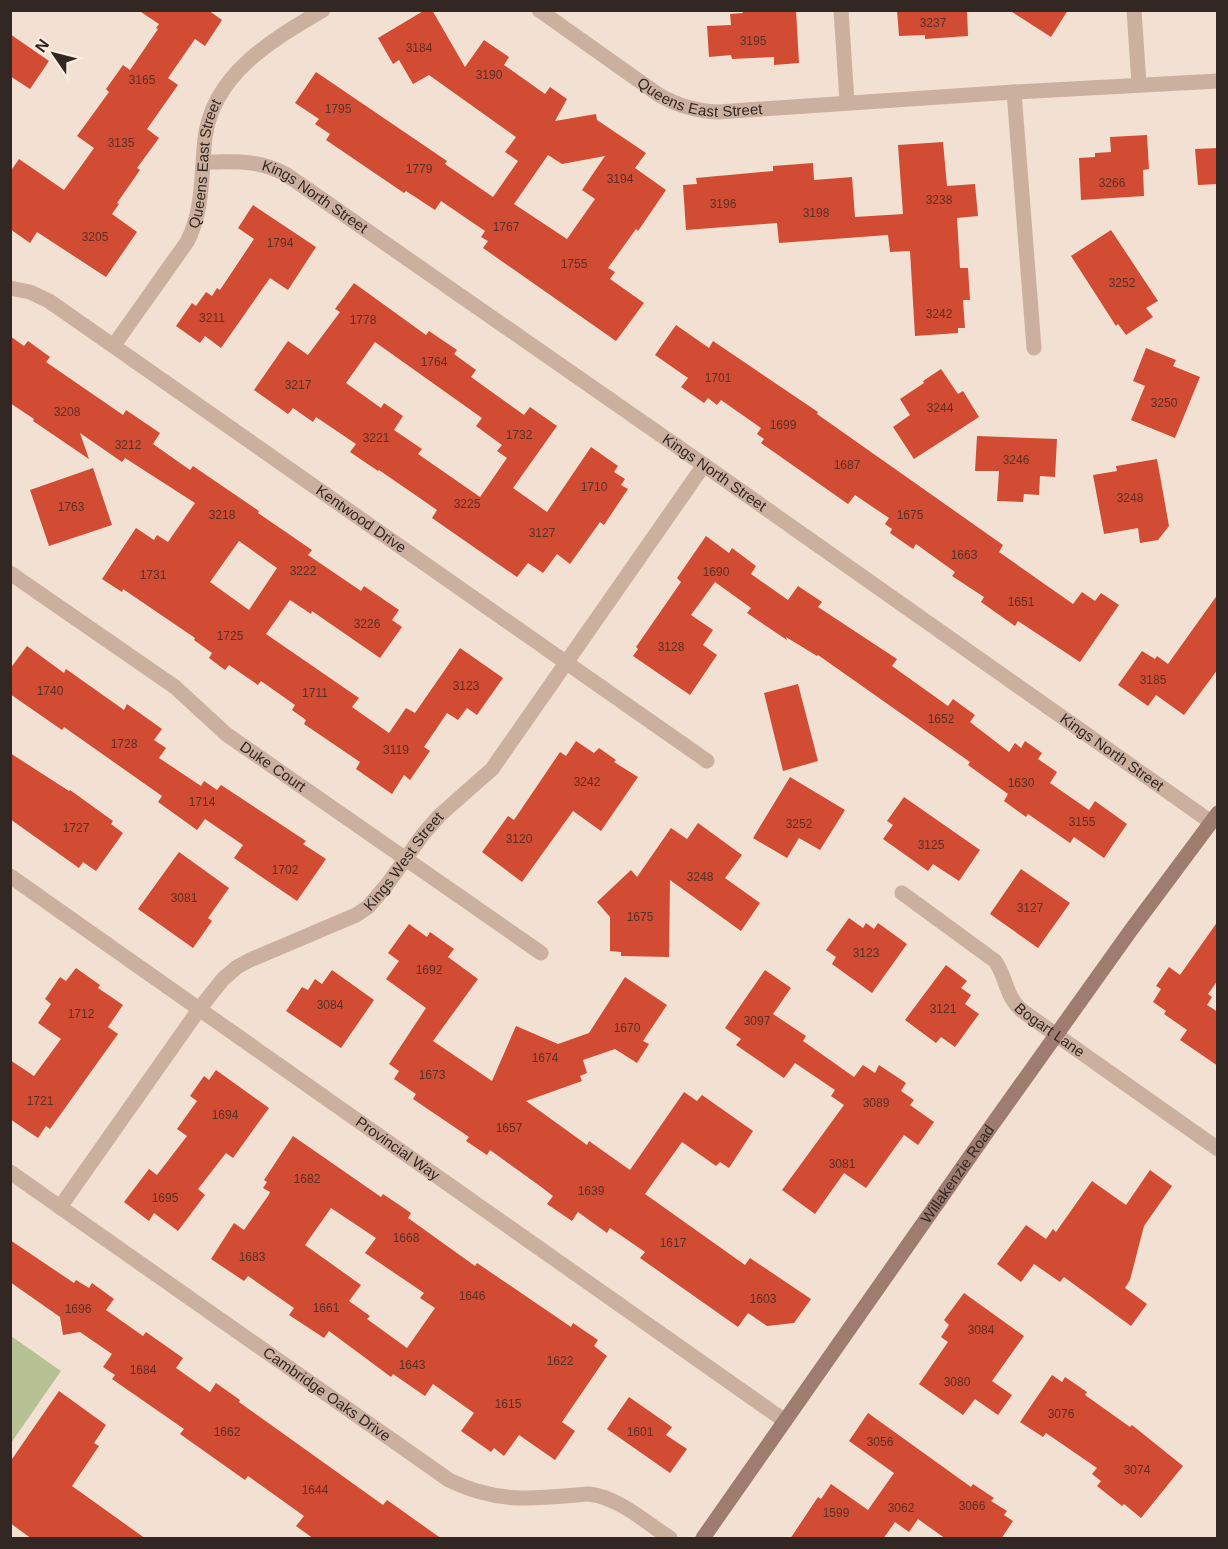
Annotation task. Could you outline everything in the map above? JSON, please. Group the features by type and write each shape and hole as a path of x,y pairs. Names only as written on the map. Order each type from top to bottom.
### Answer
{"street":[{"name":"Queens East Street","path":"114,345 193,231 208,122 223,88 248,61 323,10"},
{"name":"Queens East Street","path":"539,10 659,95 687,109 718,112 847,102 1218,81"},
{"path":"841,10 847,102"},
{"path":"1134,10 1139,84"},
{"path":"1014,92 1034,348"},
{"name":"Kings North Street","path":"204,162 265,164 287,175 1214,818"},
{"name":"Kentwood Drive","path":"10,288 30,292 50,301 707,761"},
{"name":"Kings West Street","path":"60,1207 218,985 237,967 362,911 386,886 440,815 492,770 704,465"},
{"name":"Duke Court","path":"10,573 175,687 226,734 541,953"},
{"name":"Willakenzie Road","path":"703,1539 1056,1036 1214,818"},
{"name":"Provincial Way","path":"10,876 785,1420"},
{"name":"Bogart Lane","path":"902,893 987,953 999,967 1012,1001 1056,1036 1218,1149"},
{"name":"Cambridge Oaks Drive","path":"10,1172 450,1480 480,1493 509,1499 589,1494 602,1496 613,1500 670,1539"}],"green space":[{"path":"11,1336 61,1371 11,1443"}],"building":[{"path":"138,10 208,10 222,20 205,46 195,39 168,78 178,85 147,129 159,138 137,168 140,170 112,214 137,232 106,277 37,232 30,243 10,229 10,172 19,159 64,190 94,148 77,136 109,92 106,89 123,65 130,70 158,29 156,28 159,24"},
{"path":"425,10 432,10 465,67 484,40 509,57 504,65 545,94 550,87 567,99 555,121 596,114 597,120 646,153 635,168 666,190 638,231 636,229 608,268 615,272 610,279 644,303 616,341 483,248 488,241 481,237 485,231 441,201 435,210 406,191 404,193 326,140 330,134 315,124 319,119 295,103 316,72 447,161 445,164 493,197 518,161 505,152 516,137 429,75 413,84 399,60 393,64 378,38","holes":["548,155 562,164 605,156 582,190 595,199 567,239 514,204"]},
{"path":"742,10 796,10 799,63 774,65 774,57 732,59 731,55 709,57 707,26 731,25 730,14 743,13"},
{"path":"897,10 967,10 968,36 925,39 925,35 899,36"},
{"path":"1009,10 1068,10 1051,37"},
{"path":"10,34 49,61 30,89 10,76"},
{"path":"1147,135 1149,169 1143,170 1144,196 1081,200 1079,158 1095,157 1095,153 1111,152 1110,137"},
{"path":"943,142 947,186 975,184 978,216 957,218 960,268 968,268 970,300 963,300 965,328 958,328 958,333 915,336 910,251 890,252 888,235 779,243 777,223 686,230 683,185 697,184 696,178 773,171 773,166 813,163 814,180 852,177 855,217 903,214 898,145"},
{"path":"1218,148 1218,184 1198,185 1195,149"},
{"path":"253,205 316,247 288,290 270,278 221,348 205,336 200,343 176,326 192,303 196,306 206,292 212,296 217,288 220,290 254,239 238,228"},
{"path":"1111,230 1158,301 1146,308 1153,317 1126,335 1118,324 1116,326 1071,256"},
{"path":"354,283 426,335 429,331 457,350 454,354 476,370 471,377 524,415 530,407 557,426 513,488 547,512 591,447 618,466 614,472 625,479 621,485 628,489 604,525 600,522 570,564 557,554 543,573 528,563 517,577 432,518 437,510 350,452 356,444 316,417 313,422 293,408 288,414 254,390 288,341 308,355 340,312 335,309","holes":["375,342 482,418 476,426 502,445 497,451 507,458 480,497 418,454 422,449 394,430 403,416 384,403 381,408 346,383"]},
{"path":"676,325 709,348 713,341 818,412 817,414 1003,545 999,552 1073,604 1082,592 1095,601 1101,593 1119,605 1080,662 1018,621 1015,626 981,602 984,597 952,576 955,572 916,544 913,549 890,533 892,529 885,524 889,518 855,495 848,504 761,443 764,439 757,434 761,428 721,400 717,405 708,398 704,403 681,387 688,378 655,355"},
{"path":"10,336 24,346 28,341 50,357 46,362 123,415 126,410 160,433 153,444 190,470 193,466 259,511 258,513 312,550 308,555 361,591 364,586 399,610 392,620 402,627 380,658 312,611 311,614 290,600 266,634 359,698 352,707 389,733 406,708 415,713 460,648 503,678 477,715 467,708 458,720 447,713 424,747 430,751 410,780 404,775 392,794 356,769 360,762 304,724 306,720 292,710 295,705 261,681 258,685 229,665 225,670 209,658 212,653 194,640 195,638 123,589 122,592 102,579 136,528 154,540 157,535 168,542 195,503 125,458 122,462 80,433 89,459 10,403","holes":["239,541 277,568 249,610 210,582"]},
{"path":"1146,348 1176,360 1173,366 1200,377 1175,438 1131,420 1145,386 1133,381"},
{"path":"941,369 958,394 963,391 979,417 914,459 893,427 910,415 900,399"},
{"path":"977,436 1057,439 1055,477 1040,476 1039,495 1024,494 1023,502 997,501 999,471 975,471"},
{"path":"1157,459 1169,526 1158,540 1140,543 1138,528 1104,534 1093,475 1117,471 1116,466"},
{"path":"93,468 112,525 49,546 30,490"},
{"path":"706,536 729,553 732,548 756,566 751,574 788,600 798,586 822,602 818,607 897,659 892,666 948,706 953,699 975,715 970,722 1009,752 1015,743 1021,748 1025,741 1042,753 1038,759 1057,772 1050,783 1089,810 1095,801 1127,824 1104,858 1074,837 1070,843 1028,814 1026,817 1004,801 1008,794 968,765 970,762 818,655 786,637 787,640 747,613 751,608 715,582 691,615 713,630 703,645 717,655 690,695 633,656 638,649 636,647 681,582 677,578"},
{"path":"1218,594 1218,669 1184,715 1156,695 1148,706 1118,685 1142,651 1155,659 1157,656 1168,664"},
{"path":"27,646 64,673 66,669 124,710 127,704 162,729 154,740 166,748 159,758 201,786 204,781 217,790 221,785 306,841 303,844 326,859 297,901 234,858 243,845 205,819 197,830 158,802 162,796 64,727 62,730 10,694 10,669"},
{"path":"798,684 818,761 783,771 764,693"},
{"path":"576,741 594,753 599,748 616,760 614,762 638,777 601,831 573,811 522,882 482,852 508,816 514,820 560,752 566,756"},
{"path":"10,753 70,790 113,821 111,824 123,833 96,871 83,862 79,868 10,819"},
{"path":"790,777 845,810 820,850 799,838 787,858 753,838"},
{"path":"904,797 980,850 959,881 933,864 928,871 883,839 893,825 887,821"},
{"path":"698,823 742,855 725,878 760,903 741,931 670,880 669,957 621,956 621,952 610,951 610,917 597,902 631,870 637,877 671,828 687,839"},
{"path":"179,852 229,888 208,918 212,921 193,948 138,909"},
{"path":"1021,869 1070,903 1038,948 990,914"},
{"path":"849,918 863,928 866,923 874,929 878,923 907,944 872,993 832,964 836,957 826,950"},
{"path":"1218,921 1218,980 1208,994 1212,997 1207,1005 1218,1012 1218,1066 1180,1040 1187,1030 1164,1014 1166,1011 1153,1002 1161,989 1156,986 1169,967 1180,975"},
{"path":"409,924 427,937 430,932 454,949 448,957 478,979 433,1041 492,1081 516,1026 558,1044 589,1033 625,977 667,1005 643,1041 649,1044 637,1063 615,1049 583,1060 587,1073 580,1076 582,1081 526,1101 587,1145 589,1141 630,1170 684,1092 697,1101 702,1095 753,1131 729,1168 720,1162 716,1166 682,1142 645,1194 745,1265 750,1258 811,1299 794,1323 767,1326 748,1313 738,1327 640,1258 645,1252 610,1228 607,1233 578,1212 572,1221 547,1204 553,1196 490,1150 487,1155 466,1141 469,1137 413,1099 416,1094 394,1079 399,1071 389,1064 426,1008 386,979 399,961 388,953"},
{"path":"946,965 967,981 961,988 971,995 965,1004 979,1014 955,1047 941,1037 936,1043 905,1020"},
{"path":"76,968 100,985 98,988 123,1005 108,1027 118,1034 50,1129 46,1126 38,1138 10,1119 10,1060 34,1076 61,1039 38,1023 51,1004 45,999 60,977 66,981"},
{"path":"332,970 374,1000 341,1048 286,1011 302,987 308,990 315,979 322,984"},
{"path":"765,970 791,988 773,1014 806,1036 803,1041 854,1077 863,1065 875,1073 879,1065 906,1083 901,1091 914,1100 910,1105 934,1122 918,1145 904,1135 866,1188 844,1173 815,1214 782,1190 844,1105 831,1096 835,1090 795,1063 784,1078 736,1045 741,1039 725,1028"},
{"path":"216,1070 269,1108 233,1158 226,1153 198,1189 205,1195 178,1231 154,1213 149,1221 124,1202 149,1169 157,1175 187,1136 177,1129 197,1101 190,1096 204,1076 209,1080"},
{"path":"293,1136 381,1197 383,1194 411,1213 408,1218 475,1266 477,1263 571,1327 573,1323 598,1340 594,1346 607,1356 562,1422 575,1431 555,1460 519,1435 504,1456 494,1448 491,1452 461,1431 474,1413 433,1384 425,1396 393,1374 391,1377 329,1331 324,1338 289,1315 294,1308 248,1276 244,1281 211,1259 234,1223 244,1230 268,1196 270,1192 263,1188 267,1182 264,1180","holes":["331,1208 376,1238 365,1253 424,1293 420,1298 435,1308 407,1348 367,1319 370,1316 349,1301 361,1285 305,1245"]},
{"path":"1150,1170 1172,1186 1144,1226 1130,1280 1125,1288 1147,1304 1131,1326 1064,1277 1060,1282 1034,1264 1021,1282 997,1264 1026,1225 1046,1239 1053,1229 1056,1232 1092,1181 1126,1205"},
{"path":"10,1240 74,1283 76,1280 89,1288 92,1283 114,1299 106,1310 143,1336 146,1332 183,1358 176,1368 210,1392 216,1383 383,1505 387,1500 442,1539 314,1539 296,1526 304,1516 248,1476 245,1480 180,1434 184,1429 112,1379 115,1375 103,1367 112,1354 80,1332 63,1335 60,1317 10,1282"},
{"path":"964,1293 1024,1336 992,1381 1012,1395 998,1415 975,1399 963,1415 919,1384 948,1342 941,1337 949,1325 944,1320"},
{"path":"1052,1375 1062,1382 1065,1377 1087,1392 1085,1395 1130,1427 1132,1425 1183,1466 1141,1518 1097,1486 1101,1481 1092,1474 1097,1468 1046,1433 1043,1437 1020,1422"},
{"path":"59,1391 106,1425 94,1443 99,1446 72,1486 146,1539 32,1539 10,1523 10,1462"},
{"path":"629,1397 672,1427 666,1435 687,1449 670,1473 607,1429"},
{"path":"868,1413 971,1487 973,1484 994,1498 991,1501 1007,1511 1004,1515 1013,1521 1001,1539 946,1539 918,1519 909,1532 895,1522 883,1539 790,1539 818,1497 821,1499 831,1484 868,1510 894,1473 849,1441"}]}
